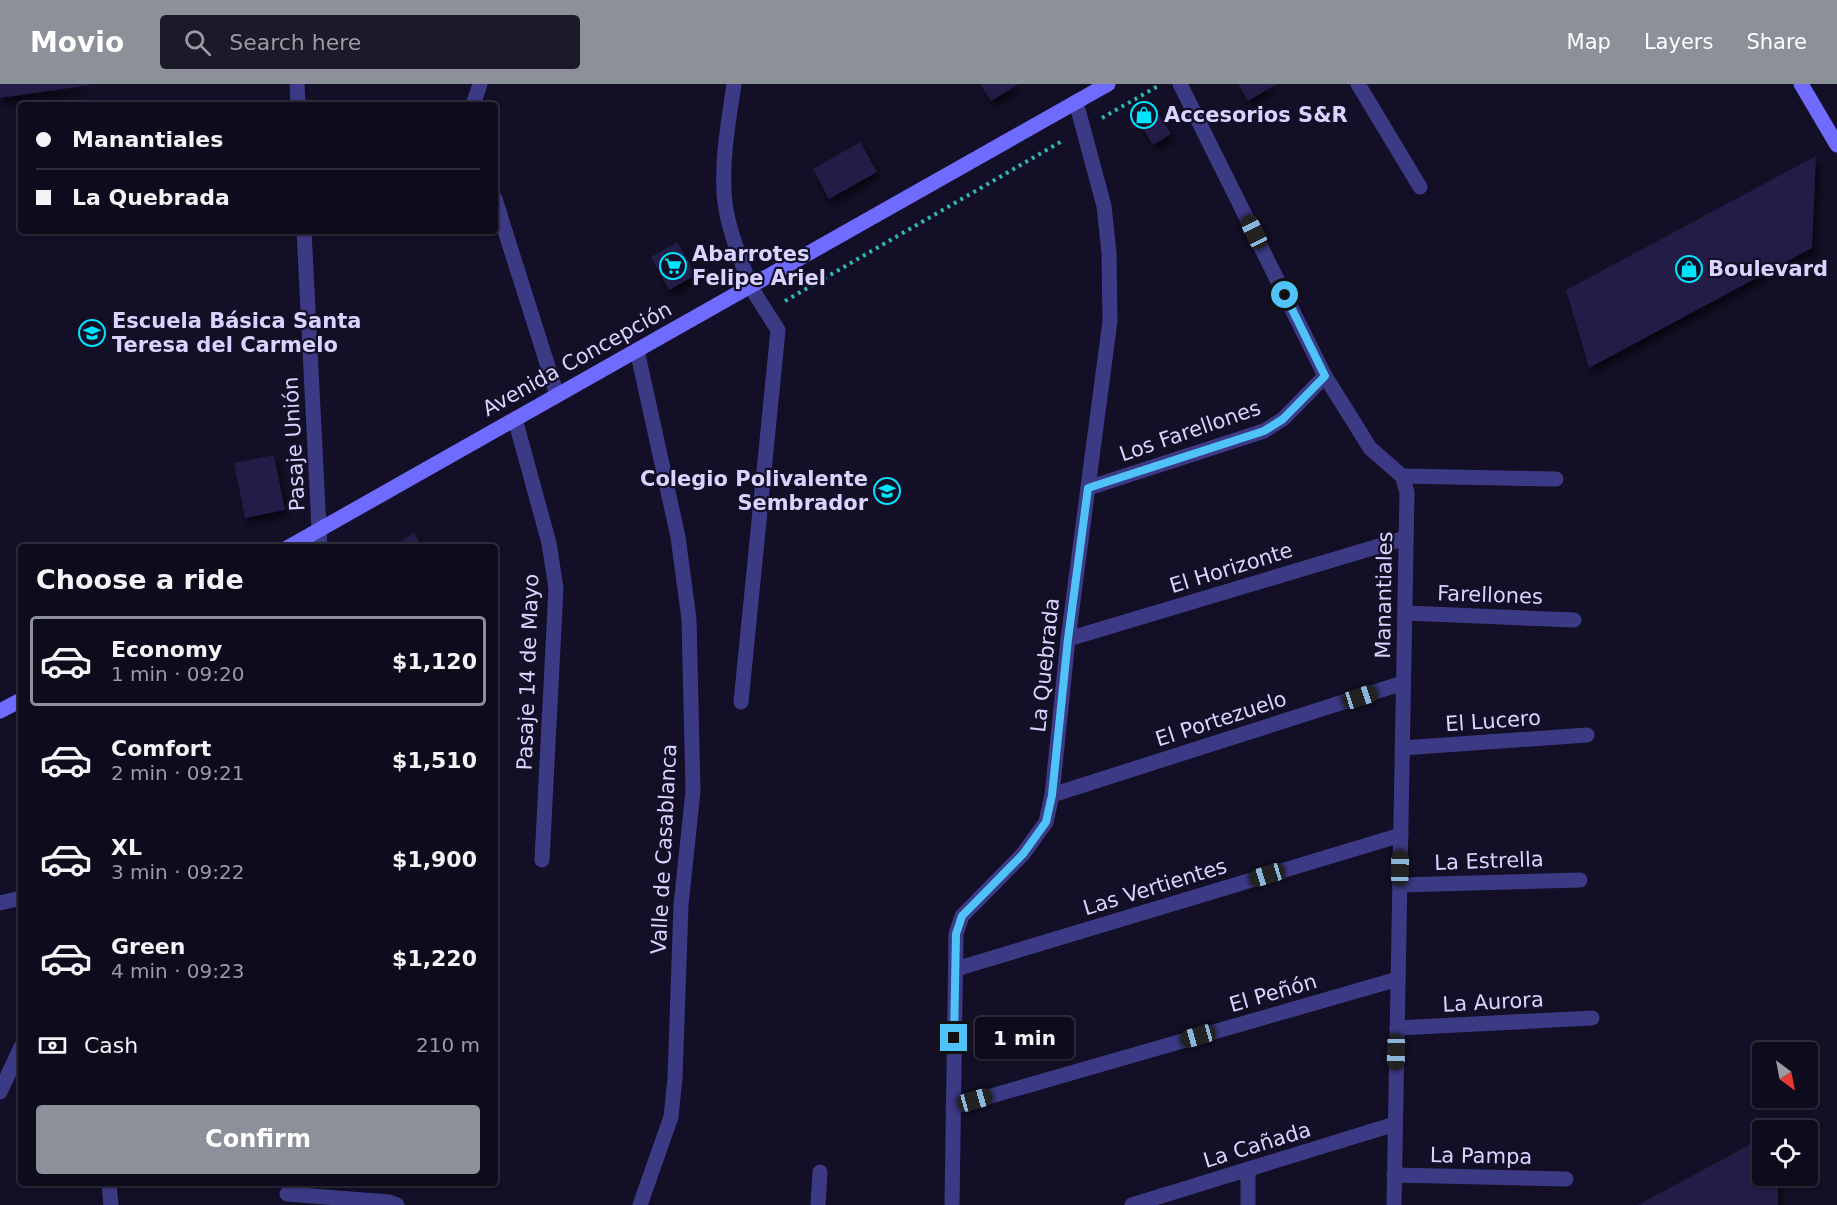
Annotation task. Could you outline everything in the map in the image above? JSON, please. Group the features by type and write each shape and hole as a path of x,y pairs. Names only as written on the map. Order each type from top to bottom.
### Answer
{"main road":[{"name":"Avenida Concepción","path":"294,544 1108,84"},
{"path":"1801,84 1837,145"},
{"path":"0,711 18,702"}],"street":[{"path":"297,84 298,102"},
{"path":"474,102 480,84"},
{"path":"734,84 727,130 724,193 731,228 750,286 777,330 741,702"},
{"path":"1180,84 1325,376 1370,448 1402,476 1556,479"},
{"path":"1358,84 1420,187"},
{"name":"La Quebrada","path":"952,1205 956,934 962,916 1023,854 1046,822 1052,795 1068,639 1110,321 1104,206 1076,102"},
{"path":"498,208 557,395"},
{"name":"Pasaje Unión","path":"304,234 320,544"},
{"name":"Valle de Casablanca","path":"637,350 678,537 689,619 693,791 681,905 675,1078 671,1117 640,1205"},
{"name":"Los Farellones","path":"1088,488 1264,431 1283,419 1325,376"},
{"name":"Pasaje 14 de Mayo","path":"515,419 549,543 556,588 542,860"},
{"name":"Manantiales","path":"1394,1205 1407,492 1402,476"},
{"name":"El Horizonte","path":"1068,639 1406,538"},
{"name":"Farellones","path":"1405,613 1574,620"},
{"name":"El Portezuelo","path":"1052,795 1403,683"},
{"name":"El Lucero","path":"1402,748 1587,735"},
{"name":"Las Vertientes","path":"956,969 1401,835"},
{"name":"La Estrella","path":"1400,885 1580,879"},
{"path":"0,903 18,899"},
{"name":"El Peñón","path":"953,1107 1398,979"},
{"name":"La Aurora","path":"1397,1028 1592,1018"},
{"path":"0,1092 18,1053"},
{"name":"La Cañada","path":"1132,1205 1395,1124"},
{"path":"1248,1169 1248,1205"},
{"path":"818,1205 820,1172"},
{"name":"La Pampa","path":"1394,1175 1566,1179"},
{"path":"110,1186 111,1205"},
{"path":"288,1194 389,1202 397,1205"}],"path":[{"path":"777,306 1161,84"}],"building":[{"path":"0,84 90,84 90,85 0,98"},
{"path":"980,84 1019,84 991,101"},
{"path":"1238,84 1277,84 1248,101"},
{"path":"1152,103 1171,134 1153,145 1134,114"},
{"path":"860,142 877,172 829,199 813,169"},
{"name":"Boulevard","path":"1816,156 1812,248 1589,368 1566,290"},
{"name":"Abarrotes Felipe Ariel","path":"677,242 696,275 669,290 651,257"},
{"path":"274,455 285,510 245,518 234,463"},
{"path":"414,533 421,544 396,544"},
{"path":"1752,1143 1752,1186 1778,1186 1778,1205 1638,1205"}],"place":[{"name":"Accesorios S&R","path":"1144,115"},
{"name":"Abarrotes Felipe Ariel","path":"673,266"},
{"name":"Boulevard","path":"1689,269"},
{"name":"Escuela Básica Santa Teresa del Carmelo","path":"92,333"},
{"name":"Colegio Polivalente Sembrador","path":"887,491"}],"route":[{"path":"954,1038 956,934 962,916 1023,854 1046,822 1052,795 1068,639 1088,488 1264,431 1283,419 1325,376 1285,295"}]}
